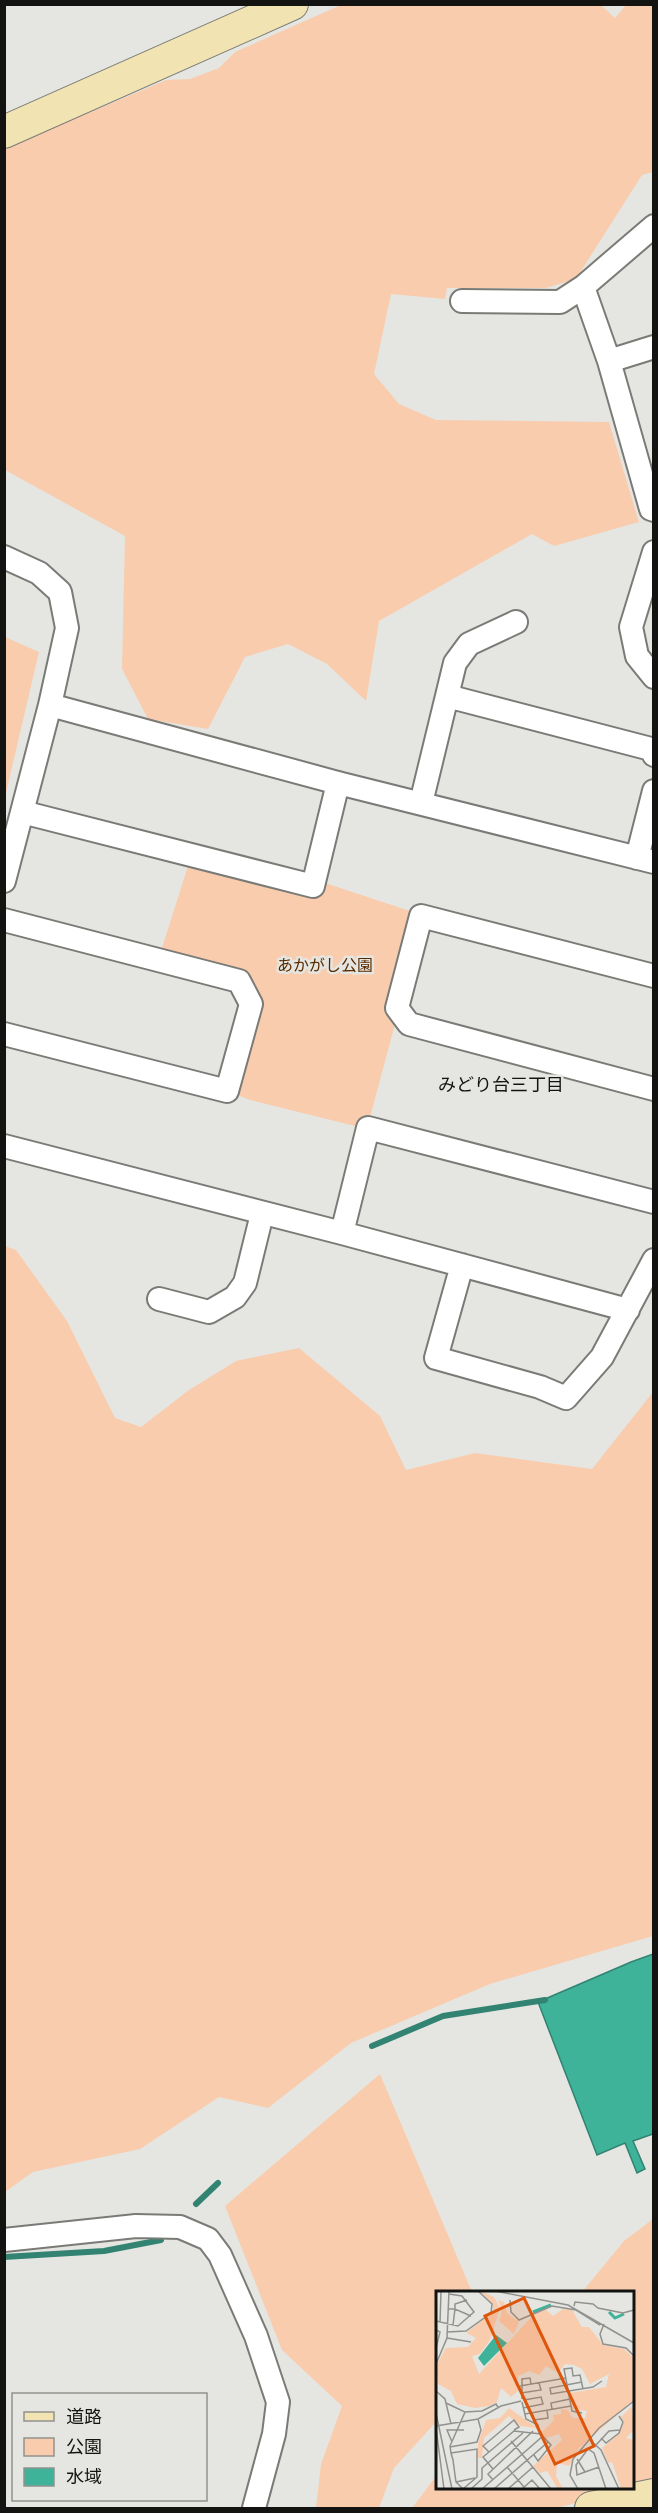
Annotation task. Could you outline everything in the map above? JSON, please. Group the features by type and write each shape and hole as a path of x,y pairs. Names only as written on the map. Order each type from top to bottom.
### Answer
{"street":[{"path":"7,125 292,4"},
{"path":"462,301 560,302 583,287 654,226"},
{"path":"583,287 646,468 651,509 654,510"},
{"path":"609,362 654,347"},
{"path":"654,552 631,627 637,656 654,677"},
{"path":"4,557 39,573 60,592 67,628 50,705 4,881"},
{"path":"421,803 455,663 469,645 516,622"},
{"path":"447,696 651,749 654,755"},
{"path":"50,705 338,783 645,860 654,791"},
{"path":"22,812 313,886 338,783"},
{"path":"654,976 422,916 397,1008 409,1024 654,1089"},
{"path":"4,920 239,981 251,1004 227,1091 4,1034"},
{"path":"342,1233 368,1128 654,1202"},
{"path":"4,1146 628,1310"},
{"path":"159,1299 209,1312 236,1297 245,1283 262,1214"},
{"path":"462,1265 436,1358 540,1387 566,1398 602,1357 654,1260"},
{"path":"4,2240 136,2226 180,2226 208,2239 220,2255 256,2336 278,2402 274,2434 254,2508"},
{"path":"591,2508 654,2495"}],"green space":[{"path":"600,4 615,18 626,5 653,5 653,172 642,175 576,279 546,288 447,288 445,299 391,294 374,374 399,404 436,420 609,422 639,522 554,546 532,534 379,621 366,701 327,664 288,644 245,657 208,729 148,719 122,669 125,536 5,470 4,149 166,80 190,79 219,68 235,52 341,5"},
{"path":"5,637 39,652 5,797"},
{"name":"あかがし公園","path":"188,866 305,894 322,882 413,912 388,1011 395,1024 369,1121 359,1127 250,1100 227,1091 237,1090 261,997 246,974 161,951"},
{"path":"5,1246 16,1250 67,1321 115,1418 141,1427 189,1390 236,1361 299,1348 380,1416 406,1470 475,1453 592,1469 653,1392 653,1936 490,1984 351,2043 268,2108 219,2097 140,2149 33,2172 5,2192"},
{"path":"380,2074 472,2291 436,2291 436,2422 394,2468 379,2508 316,2508 321,2464 342,2406 282,2350 225,2206"},
{"path":"653,2219 653,2481 634,2487 634,2291 583,2291 624,2241"},
{"path":"436,2476 436,2489 626,2489 557,2508 412,2508"}],"water":[{"path":"653,1954 653,2134 633,2141 645,2169 637,2173 625,2143 597,2155 538,2002"}],"waterway":[{"path":"372,2046 443,2016 545,2000"},
{"path":"196,2204 218,2183"},
{"path":"4,2257 104,2251 161,2240"}],"district":[{"name":"みどり台三丁目","path":"501,1085"}]}
